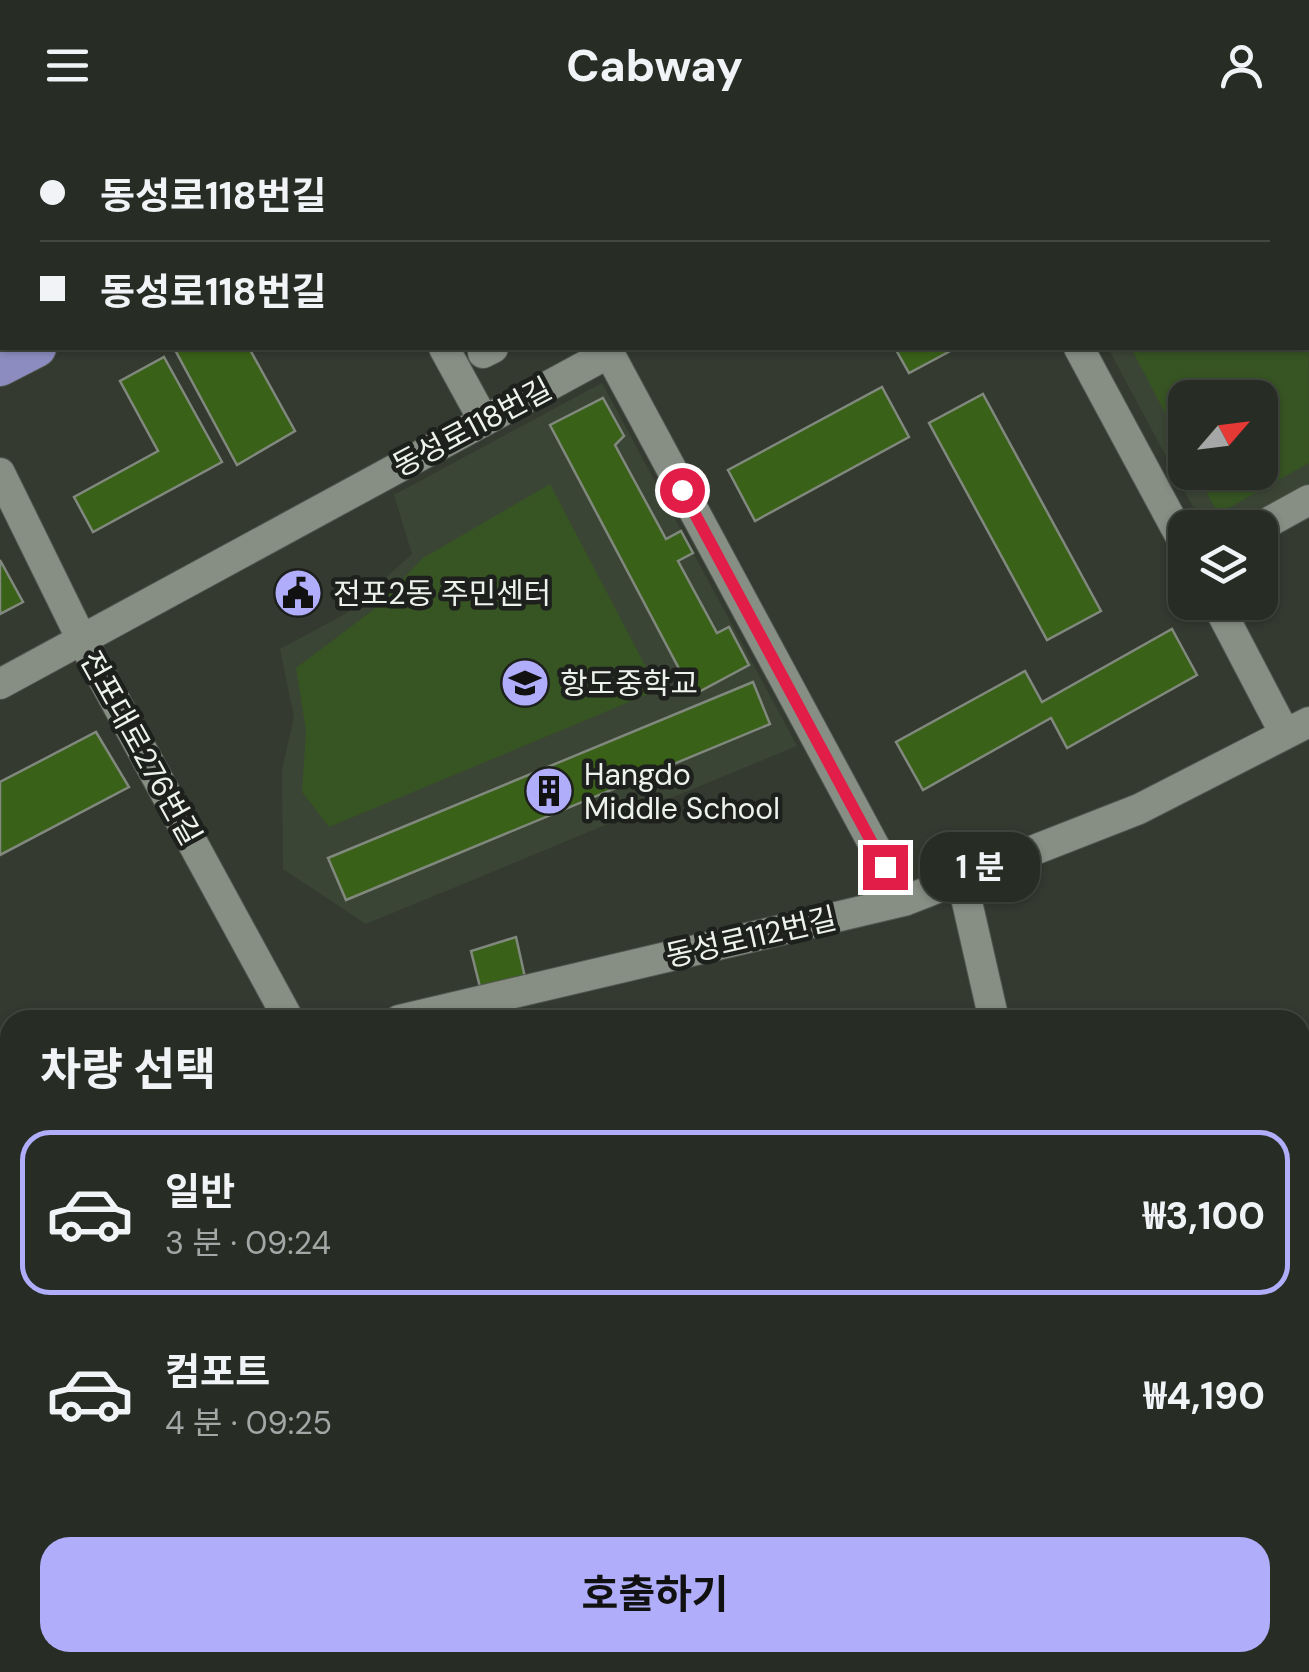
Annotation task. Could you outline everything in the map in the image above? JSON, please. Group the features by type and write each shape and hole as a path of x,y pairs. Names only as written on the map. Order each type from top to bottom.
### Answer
{"main road":[{"path":"0,368 33,350"}],"street":[{"path":"445,350 484,421"},
{"path":"1080,350 1168,513"},
{"name":"동성로118번길","path":"0,684 609,353 904,902"},
{"name":"전포대로276번길","path":"0,473 81,638 284,1010"},
{"path":"1278,517 1309,500"},
{"path":"1228,620 1297,728"},
{"name":"동성로112번길","path":"442,1010 904,902 1139,809 1297,728"},
{"path":"962,880 992,1010"}],"shaded area":[{"path":"1109,350 1309,350 1309,483 1260,510 1195,510 1184,490 1278,490 1278,380 1168,380 1168,460"},
{"name":"항도중학교","path":"602,383 797,746 366,924 283,869 282,770 294,717 280,649 347,613 412,554 394,495"}],"green space":[{"path":"1132,350 1309,350 1309,463 1278,480 1278,380 1168,380 1168,419"},
{"path":"550,484 658,690 329,827 302,792 306,731 296,668 373,610 423,558"},
{"path":"1205,490 1261,490 1225,510 1216,510"}],"building":[{"path":"175,350 250,350 295,431 237,465"},
{"path":"896,350 952,350 909,373"},
{"path":"164,357 222,462 93,532 74,497 158,451 120,381"},
{"path":"882,387 909,437 755,521 728,470"},
{"path":"983,394 1101,611 1047,640 929,423"},
{"path":"603,398 624,436 615,445 666,539 681,531 693,553 678,561 717,633 729,627 749,665 693,695 550,425"},
{"path":"0,560 23,602 0,614"},
{"path":"1172,629 1197,675 1067,748 1051,718 923,790 896,742 1025,671 1042,702"},
{"name":"Hangdo Middle School","path":"753,682 770,724 346,900 328,858"},
{"path":"96,732 129,787 0,855 0,782"},
{"path":"516,937 526,982 482,995 471,951"}],"place":[{"name":"전포2동 주민센터","path":"298,593"},
{"name":"항도중학교","path":"525,683"},
{"name":"Hangdo Middle School","path":"549,791"}],"route":[{"path":"682,490 885,867"}]}
